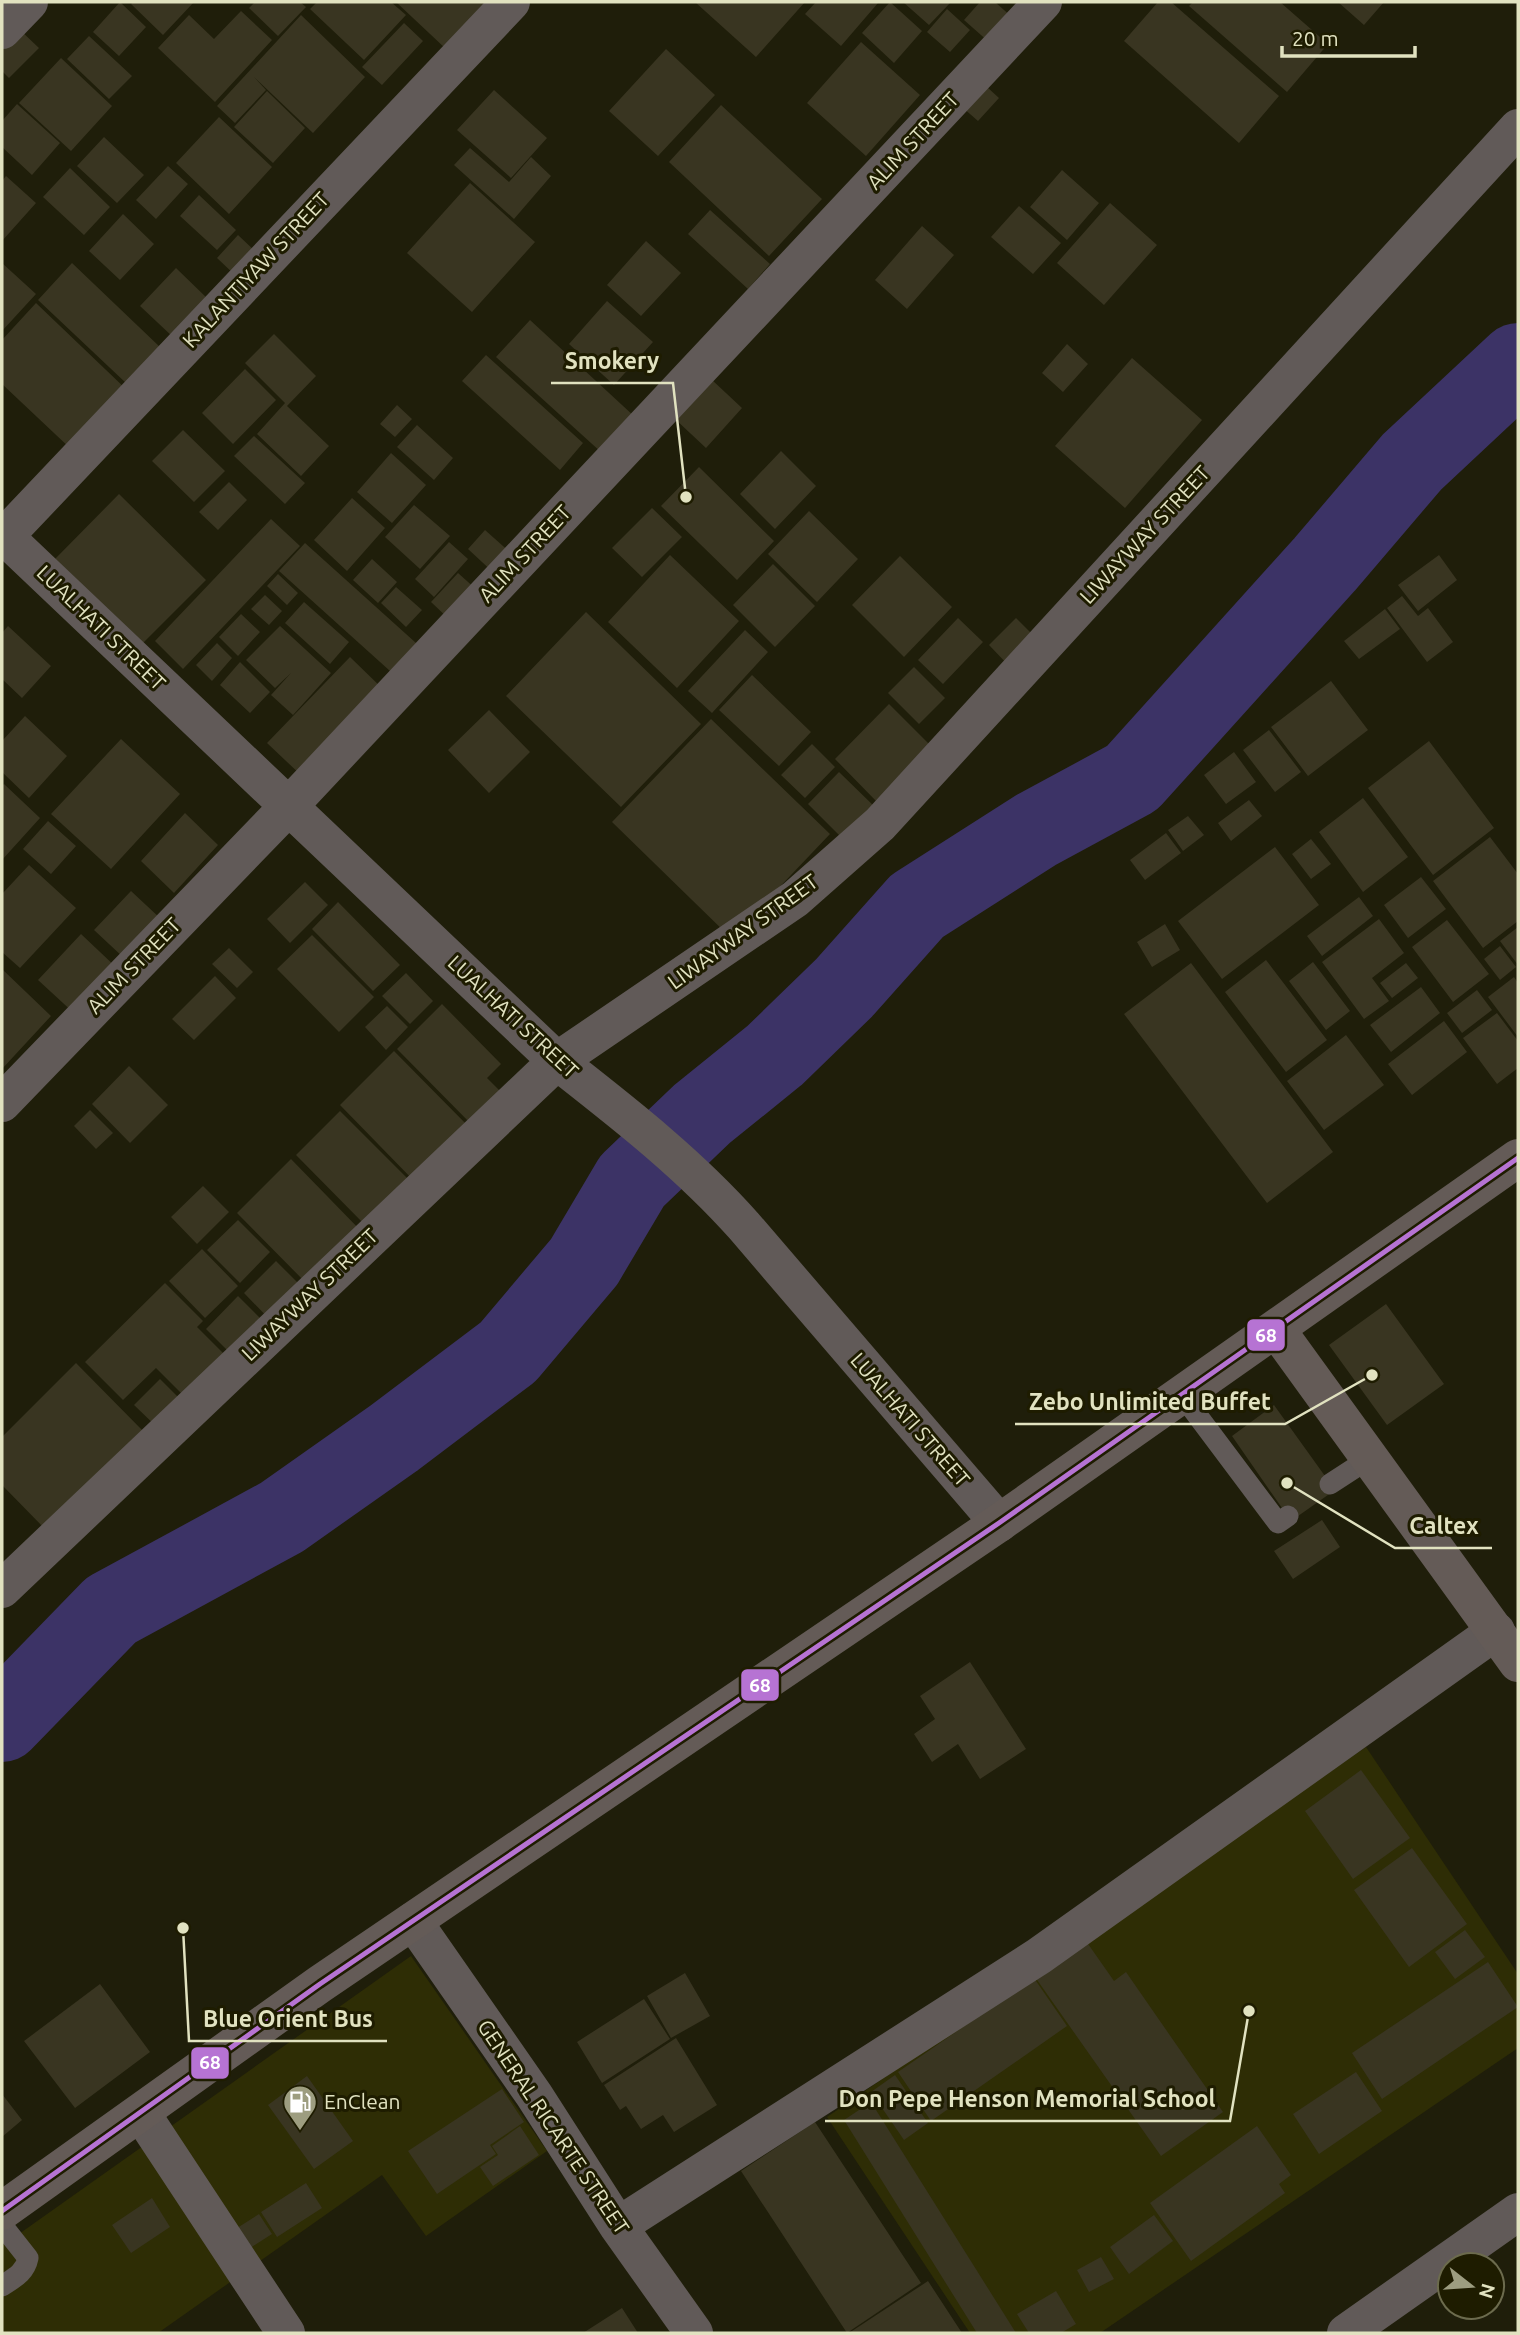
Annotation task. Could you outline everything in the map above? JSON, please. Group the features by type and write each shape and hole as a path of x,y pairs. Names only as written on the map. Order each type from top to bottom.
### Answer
{"main road":[{"path":"2,2211 320,1984 999,1524 1518,1158"},
{"path":"1276,1328 1518,1663"}],"street":[{"path":"2,30 29,2"},
{"name":"KALANTIYAW STREET","path":"3,536 511,2"},
{"name":"ALIM STREET","path":"2,1103 288,807 1043,2"},
{"name":"LIWAYWAY STREET","path":"2,1589 556,1060 795,899 880,824 1518,128"},
{"name":"LUALHATI STREET","path":"3,536 556,1060 616,1106 701,1180 744,1226 999,1524"},
{"path":"618,2226 1039,1956 1496,1631"},
{"name":"GENERAL RICARTE STREET","path":"413,1921 534,2095 618,2226 694,2333"},
{"path":"141,2113 286,2333"},
{"path":"1346,2333 1518,2212"}],"lane":[{"path":"1182,1395 1278,1522 1287,1516"},
{"path":"1330,1484 1370,1458"},
{"path":"2,2225 28,2258 21,2273 2,2286"}],"shaded area":[{"path":"1366,1747 1518,1974 1518,2048 1100,2333 970,2333 827,2117"},
{"path":"411,1956 547,2151 426,2236 382,2175 158,2333 2,2333 2,2246"}],"building":[{"path":"120,2 146,27 119,56 93,32"},
{"path":"194,2 163,35 131,4"},
{"path":"255,2 300,2 306,7 278,36 249,8"},
{"path":"317,2 391,2 406,15 364,60 310,9"},
{"path":"396,2 490,2 446,49"},
{"path":"695,2 805,2 756,57"},
{"path":"816,2 878,3 841,46 805,14"},
{"path":"890,2 922,31 894,63 862,33"},
{"path":"903,2 951,2 929,25"},
{"path":"980,2 995,2 1013,18 990,43 964,20"},
{"path":"1158,2 1171,2 1279,96 1239,143 1124,41"},
{"path":"1193,2 1280,2 1328,44 1287,92 1189,6"},
{"path":"1338,2 1384,2 1364,25"},
{"path":"947,9 970,30 950,52 927,32"},
{"path":"241,11 272,40 215,102 158,48 189,15 214,39"},
{"path":"301,15 365,77 313,133 254,77 266,90 235,123 217,106"},
{"path":"404,23 423,41 382,85 362,67"},
{"path":"19,29 39,48 9,78 2,71 2,47"},
{"path":"89,36 132,76 109,99 67,59"},
{"path":"861,42 920,95 866,156 807,103"},
{"path":"666,49 715,95 658,156 609,111"},
{"path":"61,58 112,106 71,151 19,103"},
{"path":"975,76 999,98 978,121 954,100"},
{"path":"494,90 547,138 511,178 457,130"},
{"path":"267,91 305,128 273,163 234,127"},
{"path":"17,104 60,143 32,175 2,147 2,121"},
{"path":"721,105 822,199 769,256 669,162"},
{"path":"219,117 272,167 229,214 176,163"},
{"path":"104,137 144,175 117,203 77,166"},
{"path":"470,148 509,182 531,157 551,176 514,219 454,165"},
{"path":"168,166 188,184 156,219 136,200"},
{"path":"70,168 110,207 84,235 43,197"},
{"path":"1062,170 1099,203 1067,240 1030,207"},
{"path":"6,176 36,203 2,241 2,181"},
{"path":"470,183 535,242 472,312 407,253"},
{"path":"199,195 236,230 217,250 180,216"},
{"path":"1110,203 1157,245 1104,305 1057,263"},
{"path":"1019,206 1061,243 1033,274 991,237"},
{"path":"710,210 770,264 748,289 688,234"},
{"path":"123,214 154,244 120,280 89,251"},
{"path":"922,226 954,255 907,309 875,280"},
{"path":"238,235 258,254 236,276 217,258"},
{"path":"646,241 681,273 641,316 607,285"},
{"path":"2,263 36,294 2,331"},
{"path":"72,263 161,348 127,384 38,300"},
{"path":"176,268 210,301 174,338 140,306"},
{"path":"607,301 653,342 614,385 569,344"},
{"path":"36,303 128,391 72,450 2,384 2,340"},
{"path":"530,320 635,417 602,453 496,357"},
{"path":"274,334 316,376 287,406 329,446 301,476 257,434 285,403 245,363"},
{"path":"1067,344 1088,364 1063,392 1042,373"},
{"path":"486,355 583,443 560,470 462,381"},
{"path":"1132,358 1202,420 1125,508 1055,446"},
{"path":"245,369 276,400 233,444 202,413"},
{"path":"711,379 742,408 706,448 675,419"},
{"path":"397,405 412,419 395,437 380,424"},
{"path":"417,425 453,458 434,480 397,447"},
{"path":"183,430 225,471 194,502 152,461"},
{"path":"254,436 305,483 285,504 234,456"},
{"path":"781,451 816,486 775,529 740,494"},
{"path":"391,453 426,485 392,523 357,492"},
{"path":"699,467 774,541 737,580 661,506"},
{"path":"229,482 247,500 218,530 199,512"},
{"path":"119,494 206,580 142,644 55,559"},
{"path":"352,498 385,528 347,571 314,540"},
{"path":"414,505 450,536 420,569 385,537"},
{"path":"652,508 682,537 642,577 612,548"},
{"path":"809,511 858,559 817,602 768,554"},
{"path":"271,519 300,546 183,669 155,641"},
{"path":"485,530 513,555 496,575 468,549"},
{"path":"449,542 468,559 434,597 415,579"},
{"path":"305,543 426,652 400,680 279,571"},
{"path":"670,555 739,621 677,688 608,622"},
{"path":"1439,555 1457,580 1418,611 1398,585"},
{"path":"900,556 952,607 904,657 852,605"},
{"path":"372,559 397,582 378,603 353,580"},
{"path":"773,564 815,606 775,647 733,605"},
{"path":"458,573 477,590 450,620 431,602"},
{"path":"278,574 298,593 287,605 267,586"},
{"path":"396,587 422,610 406,627 381,603"},
{"path":"265,595 282,611 269,625 251,609"},
{"path":"1402,596 1418,616 1428,608 1453,642 1427,662 1387,608"},
{"path":"304,602 349,642 330,664 285,623"},
{"path":"1385,609 1400,629 1359,659 1344,641"},
{"path":"586,612 701,724 621,807 506,696"},
{"path":"241,614 260,632 238,656 219,637"},
{"path":"958,618 983,642 943,684 918,660"},
{"path":"1016,618 1037,639 1010,667 989,645"},
{"path":"8,626 51,666 22,698 2,679 2,633"},
{"path":"280,626 331,673 293,715 271,695 291,673 275,688 246,660"},
{"path":"745,630 768,652 712,713 688,691"},
{"path":"217,643 232,658 212,681 196,665"},
{"path":"350,657 386,692 304,778 267,743"},
{"path":"240,662 270,692 250,713 220,685"},
{"path":"914,667 945,698 919,724 888,693"},
{"path":"752,675 811,732 779,766 719,710"},
{"path":"1331,681 1368,730 1308,776 1271,727"},
{"path":"889,704 931,746 877,802 835,759"},
{"path":"489,710 530,752 489,793 448,750"},
{"path":"25,716 67,756 29,798 2,772 2,741"},
{"path":"711,719 830,834 731,938 612,822"},
{"path":"1269,730 1301,772 1275,792 1243,750"},
{"path":"121,739 180,794 111,869 51,814"},
{"path":"1429,741 1494,828 1433,875 1368,788"},
{"path":"812,744 835,767 805,798 781,775"},
{"path":"1234,752 1256,782 1226,804 1204,775"},
{"path":"839,772 877,809 846,842 808,804"},
{"path":"4,784 40,818 2,860 2,786"},
{"path":"1363,798 1408,857 1363,892 1319,832"},
{"path":"1249,800 1262,816 1231,841 1218,823"},
{"path":"185,813 218,845 174,893 141,861"},
{"path":"1188,816 1204,835 1183,851 1168,830"},
{"path":"48,821 76,846 51,874 23,849"},
{"path":"1166,833 1181,853 1145,880 1130,860"},
{"path":"1490,837 1518,874 1518,921 1483,948 1433,881"},
{"path":"1311,839 1331,864 1311,879 1292,854"},
{"path":"1275,847 1319,905 1222,979 1178,921"},
{"path":"29,865 76,908 20,968 2,952 2,894"},
{"path":"1421,877 1446,909 1408,938 1384,905"},
{"path":"305,882 328,905 290,943 267,919"},
{"path":"131,891 161,919 124,958 94,930"},
{"path":"1359,897 1373,916 1322,956 1307,936"},
{"path":"338,902 400,965 373,991 312,929"},
{"path":"1379,919 1404,953 1372,978 1389,1001 1364,1019 1322,962"},
{"path":"1447,920 1489,974 1453,1002 1412,947"},
{"path":"1165,924 1180,950 1152,967 1137,942"},
{"path":"1518,927 1518,965 1500,941"},
{"path":"81,934 118,969 76,1015 38,980"},
{"path":"312,935 374,997 339,1032 277,969"},
{"path":"1500,946 1516,967 1500,980 1484,959"},
{"path":"229,948 253,972 237,988 212,964"},
{"path":"1266,960 1327,1040 1286,1072 1225,992"},
{"path":"1313,962 1350,1011 1326,1030 1289,981"},
{"path":"1191,963 1333,1152 1267,1203 1124,1014"},
{"path":"1406,963 1418,978 1392,998 1380,983"},
{"path":"2,969 51,1016 2,1069"},
{"path":"406,973 433,1001 410,1024 382,996"},
{"path":"215,976 236,998 194,1040 172,1019"},
{"path":"1514,977 1518,983 1518,1037 1488,997"},
{"path":"1421,987 1440,1013 1391,1052 1370,1025"},
{"path":"1477,990 1492,1010 1462,1033 1447,1013"},
{"path":"442,1004 501,1064 487,1078 506,1097 475,1128 397,1049"},
{"path":"387,1006 408,1027 386,1050 365,1027"},
{"path":"1497,1013 1518,1041 1518,1068 1497,1084 1463,1038"},
{"path":"1444,1021 1467,1052 1412,1095 1388,1064"},
{"path":"1346,1035 1384,1085 1324,1130 1287,1081"},
{"path":"394,1051 471,1129 416,1183 340,1105"},
{"path":"129,1066 168,1105 130,1143 92,1104"},
{"path":"90,1110 113,1133 96,1149 74,1126"},
{"path":"340,1111 410,1181 366,1226 296,1155"},
{"path":"291,1159 365,1235 311,1288 237,1213"},
{"path":"203,1186 229,1212 197,1244 171,1217"},
{"path":"238,1220 270,1252 240,1283 207,1250"},
{"path":"202,1249 238,1286 205,1318 169,1281"},
{"path":"276,1261 308,1293 275,1325 244,1293"},
{"path":"165,1283 203,1321 197,1327 231,1361 190,1402 156,1368 123,1400 85,1362"},
{"path":"238,1296 268,1326 235,1358 206,1329"},
{"path":"1386,1304 1444,1384 1387,1425 1329,1345"},
{"path":"76,1363 144,1432 46,1530 2,1485 2,1437"},
{"path":"160,1379 186,1405 161,1431 134,1405"},
{"path":"1274,1405 1335,1490 1291,1521 1232,1436"},
{"path":"1322,1520 1340,1547 1293,1579 1274,1551"},
{"path":"970,1662 1026,1749 980,1779 958,1744 932,1762 914,1734 935,1719 920,1696"},
{"path":"1361,1770 1410,1838 1353,1879 1305,1811"},
{"path":"1412,1848 1467,1924 1409,1967 1354,1890"},
{"path":"1465,1930 1485,1957 1455,1979 1435,1952"},
{"path":"1086,1941 1114,1981 1126,1972 1223,2112 1161,2156 1035,1977"},
{"path":"1488,1962 1518,2007 1382,2099 1352,2053"},
{"path":"685,1973 710,2016 671,2038 647,1996"},
{"path":"1034,1978 1067,2026 931,2121 898,2072"},
{"path":"100,1984 150,2052 75,2108 24,2041"},
{"path":"644,1999 670,2039 602,2083 577,2042"},
{"path":"676,2038 717,2105 674,2132 663,2115 641,2129 626,2106 620,2110 604,2085"},
{"path":"1356,2072 1382,2111 1319,2154 1293,2114"},
{"path":"895,2075 928,2123 904,2140 871,2092"},
{"path":"307,2076 353,2141 314,2169 268,2105"},
{"path":"502,2089 524,2122 490,2145 496,2154 437,2194 408,2151"},
{"path":"2,2094 22,2120 2,2137"},
{"path":"871,2102 1016,2333 977,2333 844,2120"},
{"path":"815,2122 921,2283 847,2333 741,2171"},
{"path":"520,2126 539,2155 493,2186 480,2167 498,2155 492,2146"},
{"path":"1257,2126 1291,2175 1279,2184 1285,2193 1191,2261 1150,2203"},
{"path":"306,2183 322,2208 277,2237 261,2212"},
{"path":"152,2198 170,2227 131,2253 112,2225"},
{"path":"259,2214 272,2234 247,2250 234,2230"},
{"path":"1154,2215 1173,2241 1129,2274 1110,2247"},
{"path":"1101,2257 1114,2279 1089,2292 1077,2270"},
{"path":"928,2281 962,2333 849,2333"},
{"path":"1056,2291 1076,2324 1061,2333 1029,2333 1017,2314"},
{"path":"622,2308 638,2333 583,2333"}],"waterway":[{"path":"2,1722 111,1610 282,1517 394,1438 508,1352 584,1262 632,1181 702,1114 775,1055 844,988 917,906 1036,830 1132,778 1325,564 1412,462 1518,363"}],"transit line":[{"name":"68","path":"2,2211 320,1984 999,1523 1518,1158"}],"place":[{"name":"Smokery","path":"686,497"},
{"name":"Zebo Unlimited Buffet","path":"1372,1375"},
{"name":"Caltex","path":"1287,1483"},
{"name":"Blue Orient Bus","path":"183,1928"},
{"name":"Don Pepe Henson Memorial School","path":"1249,2011"},
{"name":"EnClean","path":"300,2132"}]}
